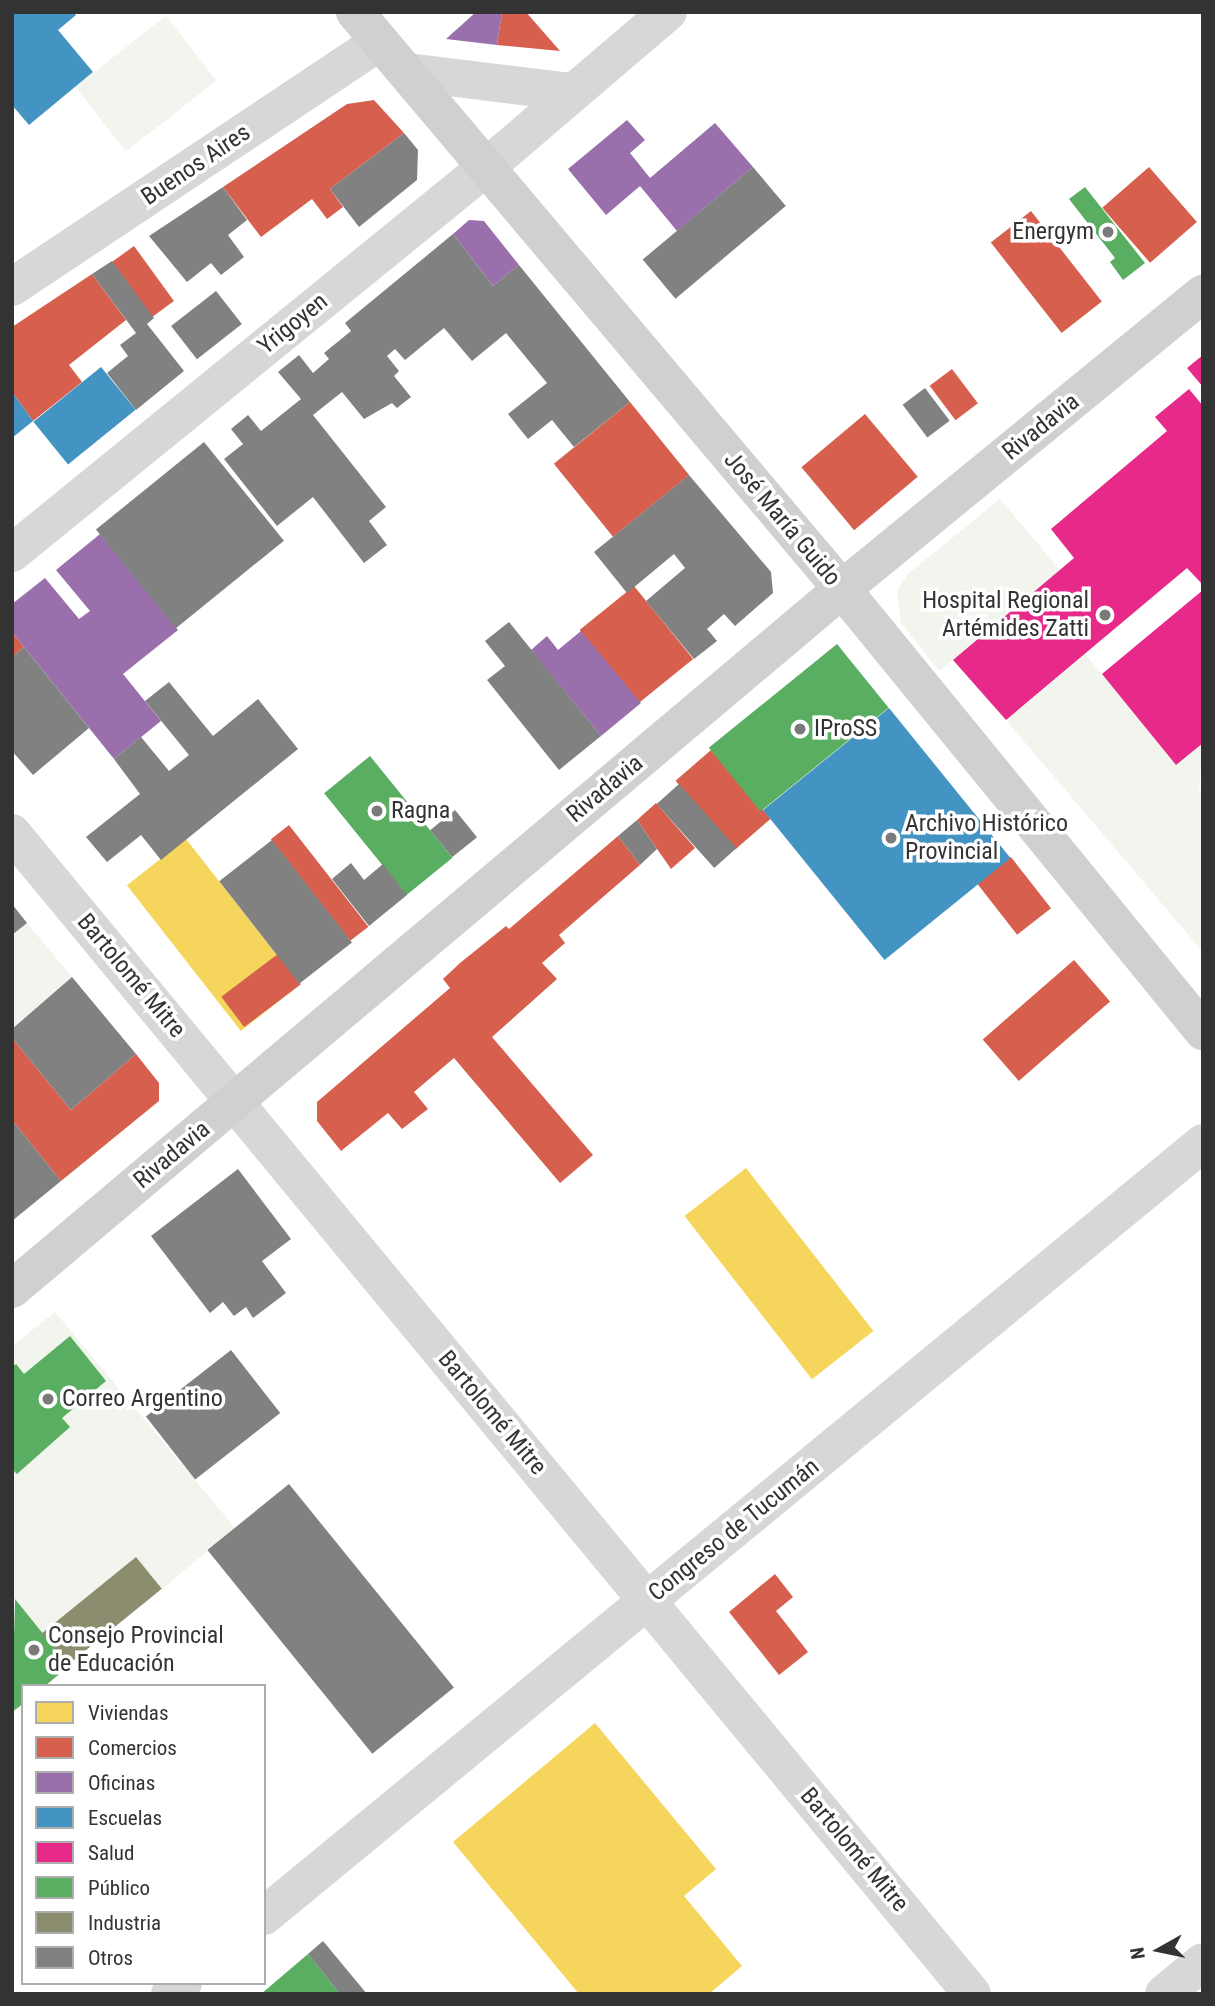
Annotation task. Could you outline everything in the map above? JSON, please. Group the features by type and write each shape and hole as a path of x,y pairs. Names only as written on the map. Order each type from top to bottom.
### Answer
{"main road":[{"name":"José María Guido","path":"355,12 408,72 484,169 842,590 1203,1031"},
{"name":"Rivadavia","path":"12,1289 842,590 1203,295"}],"street":[{"name":"Yrigoyen","path":"12,553 484,169 668,12"},
{"name":"Buenos Aires","path":"12,287 379,42"},
{"path":"408,72 572,92"},
{"name":"Bartolomé Mitre","path":"12,833 972,1994"},
{"name":"Congreso de Tucumán","path":"266,1914 1203,1143"},
{"path":"1164,1994 1203,1962"}],"shaded area":[{"path":"166,16 216,81 126,151 75,87"},
{"path":"1000,499 1061,571 939,671 901,623 897,591 909,573"},
{"path":"1085,654 1176,765 1203,743 1199,789 1203,794 1203,952 1006,720"},
{"path":"27,923 72,977 12,1028 12,935"},
{"path":"55,1312 235,1528 162,1589 136,1558 43,1635 12,1596 12,1346"}],"building: Viviendas":[{"path":"186,839 300,985 241,1031 127,885"},
{"path":"746,1168 873,1331 812,1379 685,1216"},
{"path":"595,1723 716,1869 684,1896 742,1966 709,1994 579,1994 453,1842"}],"building: Comercios":[{"path":"502,12 526,12 560,51 497,45"},
{"path":"374,100 404,133 330,189 343,207 327,219 312,199 261,237 223,187 347,104"},
{"path":"1149,167 1197,222 1150,263 1102,208"},
{"path":"1031,211 1102,302 1062,333 991,242"},
{"path":"134,246 174,301 152,317 112,262"},
{"path":"92,274 126,320 69,365 82,382 33,421 12,392 12,327"},
{"path":"952,369 978,403 956,420 930,386"},
{"path":"630,402 689,475 613,537 554,464"},
{"path":"865,414 918,477 854,530 801,467"},
{"path":"634,586 693,659 639,703 580,630"},
{"path":"12,632 24,647 12,657"},
{"path":"711,750 771,819 735,850 676,781"},
{"path":"656,803 695,848 671,869 637,820"},
{"path":"289,825 368,927 350,941 271,839"},
{"path":"618,836 640,865 559,935 565,943 542,963 557,979 492,1037 593,1155 560,1183 454,1058 414,1092 428,1109 402,1129 388,1113 341,1151 317,1121 317,1102 450,988 443,979 460,963 506,926 509,929"},
{"path":"1011,857 1051,908 1017,935 977,883"},
{"path":"278,954 301,984 244,1027 221,997"},
{"path":"1074,960 1110,1002 1019,1081 983,1039"},
{"path":"12,1038 71,1110 136,1054 159,1083 159,1101 61,1181 12,1120"},
{"path":"775,1574 793,1597 776,1611 808,1652 779,1675 729,1612"}],"building: Oficinas":[{"path":"476,12 502,12 497,45 446,39"},
{"path":"627,120 645,140 630,153 650,178 715,123 753,167 677,231 640,186 606,215 568,169"},
{"path":"469,220 484,221 519,265 493,286 453,234"},
{"path":"100,534 178,630 123,674 161,721 114,759 12,632 12,604 45,578 79,619 90,611 56,570"},
{"path":"581,631 641,703 601,736 531,650 547,636 558,650"}],"building: Escuelas":[{"path":"12,12 73,12 76,15 58,30 93,72 29,125 12,105"},
{"path":"101,367 136,410 68,464 33,422"},
{"path":"12,392 33,421 12,438"},
{"name":"Archivo Histórico Provincial","path":"889,708 1010,858 885,960 763,810"}],"building: Salud":[{"path":"1203,355 1203,387 1187,368"},
{"name":"Hospital Regional Artémides Zatti","path":"1189,389 1203,406 1203,585 1187,568 1006,720 953,660 1074,558 1051,529 1167,431 1155,417"},
{"name":"Hospital Regional Artémides Zatti","path":"1203,590 1203,743 1176,765 1102,674"}],"building: Público":[{"name":"Energym","path":"1085,187 1145,263 1123,280 1110,262 1115,258 1069,199"},
{"name":"IProSS","path":"837,644 889,708 760,812 709,748"},
{"name":"Ragna","path":"370,756 452,858 407,895 324,793"},
{"name":"Correo Argentino","path":"70,1336 106,1381 62,1418 70,1427 17,1474 12,1469 12,1367 16,1364 24,1374"},
{"name":"Consejo Provincial de Educación","path":"15,1599 69,1666 47,1684 21,1684 21,1705 12,1712"},
{"path":"308,1954 340,1994 261,1994"}],"building: Industria":[{"path":"136,1557 162,1589 68,1665 42,1633"}],"building: Otros":[{"path":"404,133 418,150 417,180 359,227 330,189"},
{"path":"753,167 786,206 675,299 643,260"},
{"path":"223,187 247,220 228,235 244,257 221,275 211,263 187,282 149,236"},
{"path":"453,234 493,286 519,265 630,402 574,447 552,420 528,439 508,414 547,383 506,333 472,361 444,328 405,360 395,349 387,356 399,371 394,376 411,397 397,408 392,403 364,419 342,392 313,415 386,507 369,521 387,545 364,563 313,497 277,526 224,459 243,444 231,429 248,415 261,431 301,399 278,372 299,355 313,373 329,359 324,353 351,331 345,323"},
{"path":"112,261 154,318 147,324 184,371 136,410 107,373 128,356 120,345 136,333 92,274"},
{"path":"216,291 242,324 197,359 171,326"},
{"path":"925,388 950,421 927,438 903,405"},
{"path":"204,442 284,541 176,628 96,529"},
{"path":"689,475 771,572 773,593 735,626 724,614 707,629 717,641 694,659 646,601 685,568 674,554 627,593 594,552"},
{"path":"509,622 601,736 559,770 487,680 505,666 485,641"},
{"path":"24,647 89,728 33,775 12,751 12,657"},
{"path":"169,682 213,736 258,699 298,749 161,860 141,835 107,862 86,837 140,794 114,759 141,737 169,771 189,755 145,701"},
{"path":"679,784 737,848 714,868 657,804"},
{"path":"455,810 477,837 452,857 430,830"},
{"path":"637,820 657,849 640,865 618,836"},
{"path":"272,840 352,942 299,984 219,881"},
{"path":"351,863 364,880 383,864 407,895 369,926 332,879"},
{"path":"12,904 27,923 12,935"},
{"path":"72,977 136,1054 71,1110 12,1038 12,1029"},
{"path":"12,1120 61,1181 12,1221"},
{"path":"238,1169 291,1239 262,1261 286,1293 253,1318 246,1307 234,1316 223,1302 210,1313 151,1236"},
{"path":"231,1350 280,1413 195,1480 146,1416"},
{"path":"289,1484 454,1688 372,1754 207,1550"},
{"path":"323,1941 367,1994 340,1994 308,1954"}],"place":[{"name":"Energym","path":"1108,232"},
{"name":"Hospital Regional Artémides Zatti","path":"1105,615"},
{"name":"IProSS","path":"800,729"},
{"name":"Ragna","path":"377,811"},
{"name":"Archivo Histórico Provincial","path":"891,838"},
{"name":"Correo Argentino","path":"48,1399"},
{"name":"Consejo Provincial de Educación","path":"34,1650"}]}
